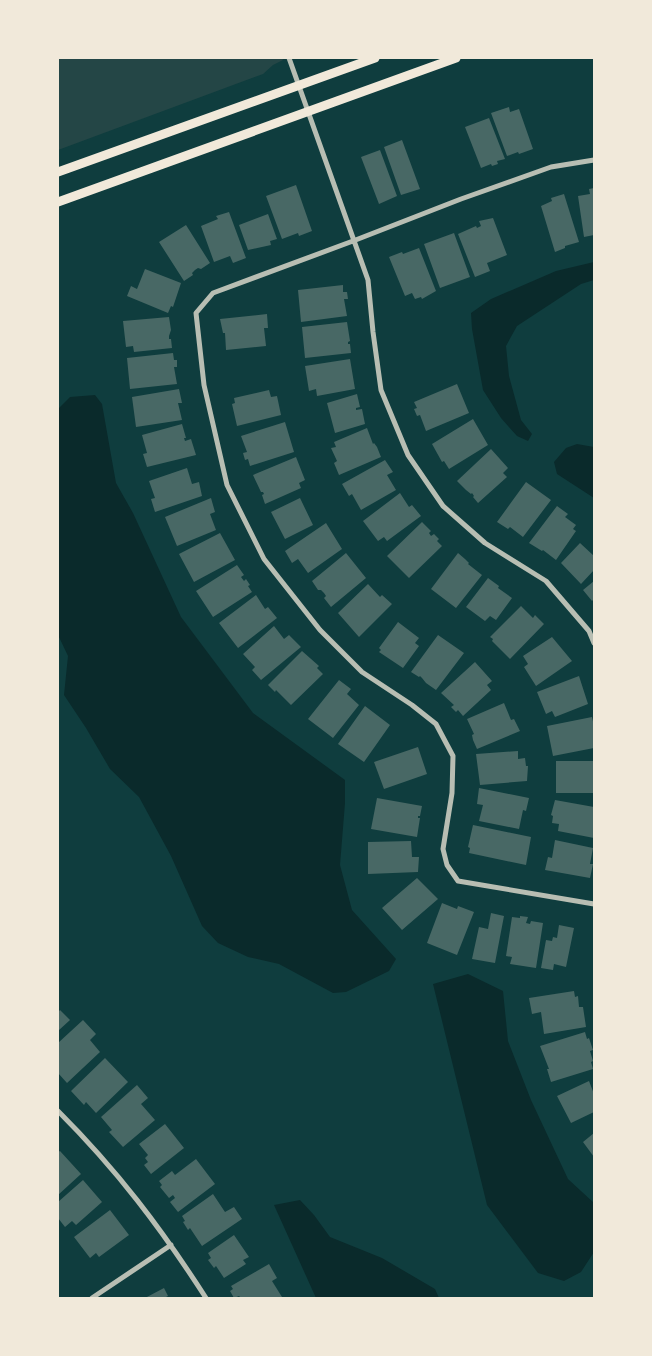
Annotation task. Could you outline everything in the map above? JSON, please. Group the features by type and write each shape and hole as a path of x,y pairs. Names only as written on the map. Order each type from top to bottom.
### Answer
{"main road":[{"path":"58,172 375,58"},
{"path":"58,202 456,58"}],"street":[{"path":"289,58 368,280 381,390 408,455 443,506 485,543 546,581 589,631 594,643"},
{"path":"594,160 550,167 213,293 196,313 204,385 227,485 264,559 320,630 362,672 412,705 436,724 453,756 452,792 442,849 447,865 458,881 594,904"},
{"path":"58,1111 127,1186 171,1245 206,1298"},
{"path":"92,1298 171,1245"}],"shaded area":[{"path":"58,58 282,58 283,60 273,65 263,74 58,150"},
{"path":"594,262 594,280 581,284 517,326 506,346 509,376 521,420 532,434 528,441 517,436 501,418 483,390 471,313 491,299 556,271"},
{"path":"95,395 102,404 116,483 133,513 181,617 253,713 345,780 340,865 352,910 396,959 389,971 346,992 333,993 279,964 248,957 218,943 202,926 171,856 139,797 110,769 64,695 68,656 58,635 58,409 70,397"},
{"path":"577,444 594,447 594,498 557,474 554,462 566,448"},
{"path":"468,974 503,991 508,1041 531,1100 568,1179 594,1203 594,1252 581,1272 564,1281 538,1273 487,1205 433,984"},
{"path":"300,1200 330,1237 382,1258 435,1289 439,1298 316,1298 274,1205"}],"building":[{"path":"509,107 510,112 519,109 533,149 507,156 491,113"},
{"path":"489,118 505,159 497,161 498,164 492,166 491,164 481,168 465,127"},
{"path":"402,140 420,189 401,195 384,147"},
{"path":"380,150 397,196 379,204 361,157"},
{"path":"296,185 312,231 299,236 298,233 282,239 266,196"},
{"path":"594,188 594,235 584,237 578,196 590,194 589,189"},
{"path":"564,194 579,242 565,246 565,248 555,252 541,206 552,201 551,198"},
{"path":"229,212 246,258 233,263 230,256 214,262 201,226 218,219 216,216"},
{"path":"268,214 277,239 270,241 271,245 248,250 239,225"},
{"path":"493,218 507,255 487,263 490,271 475,277 458,234 476,226 477,228 481,226 479,221"},
{"path":"186,225 210,263 201,269 195,270 192,273 193,275 184,281 159,242"},
{"path":"454,233 470,277 440,288 424,244"},
{"path":"419,248 436,291 422,299 421,297 415,299 412,293 405,296 389,257"},
{"path":"145,269 181,283 173,307 171,306 168,313 127,296 131,286 137,289"},
{"path":"343,285 343,292 347,292 348,299 344,299 347,316 301,322 298,290"},
{"path":"267,314 268,328 264,328 266,346 226,350 225,333 223,333 220,319"},
{"path":"169,317 171,330 169,339 171,339 172,348 134,352 133,346 126,347 123,321"},
{"path":"347,322 350,341 348,344 350,344 351,353 305,358 302,327"},
{"path":"173,353 174,360 177,360 177,367 174,367 177,384 130,389 127,358"},
{"path":"350,359 355,389 317,396 316,389 309,391 305,366"},
{"path":"457,384 469,413 426,431 420,415 417,416 414,409 417,408 414,402"},
{"path":"179,389 182,403 178,403 182,420 136,427 132,397"},
{"path":"269,390 271,397 277,396 281,415 237,426 232,404 235,403 234,398"},
{"path":"357,394 360,407 356,408 356,410 362,409 365,424 335,433 327,403"},
{"path":"473,419 488,445 449,469 444,461 442,462 432,444"},
{"path":"285,422 294,452 250,466 248,459 245,460 243,453 247,452 241,436"},
{"path":"182,424 186,438 184,438 185,441 191,439 196,455 147,467 143,454 147,453 142,435"},
{"path":"367,428 373,444 377,447 381,457 339,475 334,463 337,461 331,448 336,447 334,442"},
{"path":"491,449 508,468 503,473 507,477 478,503 472,493 457,481"},
{"path":"296,457 305,480 299,483 301,488 265,504 262,495 264,494 261,492 253,475"},
{"path":"385,460 393,472 387,475 396,490 361,510 352,494 349,496 342,484"},
{"path":"187,468 192,484 199,482 202,496 155,512 151,499 155,498 149,481"},
{"path":"526,482 551,500 523,537 510,527 508,529 497,522"},
{"path":"400,493 409,507 412,505 421,516 387,541 384,537 378,541 363,521"},
{"path":"211,498 215,512 210,514 216,530 177,546 165,517"},
{"path":"300,498 313,525 285,539 271,512"},
{"path":"557,506 568,514 565,517 576,525 573,529 576,531 556,560 543,550 529,543"},
{"path":"422,522 431,531 429,533 431,536 434,534 439,539 437,541 442,546 409,578 387,556"},
{"path":"326,523 342,549 308,573 298,559 292,563 285,551"},
{"path":"220,533 235,560 194,582 179,554"},
{"path":"580,543 594,556 594,570 581,584 561,563"},
{"path":"346,553 366,578 331,607 324,598 326,596 324,593 318,590 312,581"},
{"path":"458,553 482,575 456,608 431,589"},
{"path":"237,565 244,575 241,577 244,581 246,579 252,592 213,617 196,591"},
{"path":"488,578 512,598 496,620 490,616 485,621 466,607"},
{"path":"594,581 594,599 592,601 583,590"},
{"path":"368,584 380,597 382,595 392,604 359,637 338,613"},
{"path":"256,595 265,609 268,607 277,618 238,648 219,623"},
{"path":"521,606 533,618 535,615 544,624 510,659 490,637"},
{"path":"398,622 419,638 415,643 419,646 403,668 379,652 381,650 379,648"},
{"path":"274,626 284,639 289,635 301,647 261,680 252,670 255,667 243,654"},
{"path":"438,635 464,653 436,690 420,676 411,672"},
{"path":"552,637 572,661 536,686 524,667 528,664 523,656"},
{"path":"302,651 319,666 317,668 323,674 291,705 268,685"},
{"path":"475,662 492,681 487,685 491,690 463,716 458,710 456,712 451,707 454,705 441,693"},
{"path":"579,676 588,704 555,717 552,711 546,714 537,692"},
{"path":"339,680 351,689 347,694 359,705 333,738 308,719"},
{"path":"504,703 511,720 514,719 520,731 477,749 472,735 474,734 467,719"},
{"path":"365,706 390,725 364,762 338,744"},
{"path":"592,717 594,748 553,756 547,726"},
{"path":"418,747 427,774 384,789 374,762"},
{"path":"518,751 518,759 525,758 526,766 528,766 527,781 480,785 476,754"},
{"path":"556,761 594,761 594,793 556,793"},
{"path":"479,788 529,798 526,811 523,810 519,829 479,821 483,805 477,804"},
{"path":"377,798 422,806 420,816 418,816 420,818 417,837 371,829"},
{"path":"555,800 594,807 594,838 558,831 559,824 552,823 553,816 551,815"},
{"path":"473,825 531,837 526,865 469,853 470,848 468,847"},
{"path":"555,840 593,848 590,864 593,864 590,878 545,870 548,857 552,858"},
{"path":"411,841 412,857 419,857 418,872 368,874 368,842"},
{"path":"417,878 438,899 402,930 382,908"},
{"path":"442,903 457,909 458,906 474,912 457,955 427,943"},
{"path":"491,913 504,916 495,963 472,959 479,927 488,929"},
{"path":"520,916 528,917 526,923 530,924 531,921 543,923 536,968 510,964 512,957 506,956 512,917 520,918"},
{"path":"559,925 574,928 566,967 554,964 553,970 541,968 546,940 552,941 553,937 557,938"},
{"path":"574,991 575,997 578,996 579,1007 583,1007 586,1027 544,1034 541,1012 532,1014 529,998"},
{"path":"60,1010 70,1020 58,1031 58,1012"},
{"path":"83,1020 96,1034 90,1040 100,1052 67,1083 58,1073 58,1043"},
{"path":"585,1032 593,1050 590,1051 593,1069 551,1082 547,1069 549,1069 540,1046"},
{"path":"105,1058 128,1082 96,1113 86,1102 84,1105 71,1091"},
{"path":"589,1081 594,1094 594,1112 571,1123 557,1096"},
{"path":"137,1085 148,1098 141,1104 155,1120 123,1147 109,1132 112,1130 101,1117"},
{"path":"165,1124 184,1148 151,1174 144,1165 148,1162 145,1158 148,1155 139,1144"},
{"path":"594,1133 594,1157 583,1142"},
{"path":"60,1151 81,1174 58,1195 58,1152"},
{"path":"196,1159 215,1184 178,1212 170,1202 175,1198 173,1195 169,1198 160,1187 162,1185 159,1181 172,1171 175,1175"},
{"path":"83,1180 102,1202 76,1225 72,1221 65,1227 58,1218 58,1202"},
{"path":"213,1194 225,1212 234,1207 242,1219 202,1246 190,1228 188,1230 182,1216"},
{"path":"110,1210 129,1235 99,1257 96,1253 90,1258 74,1237"},
{"path":"234,1235 249,1257 243,1260 246,1264 224,1278 216,1266 214,1268 208,1260 211,1258 208,1253"},
{"path":"269,1264 277,1278 272,1281 282,1297 241,1298 239,1296 234,1298 230,1291 233,1289 231,1286"},
{"path":"164,1288 168,1296 166,1298 145,1298"}]}
